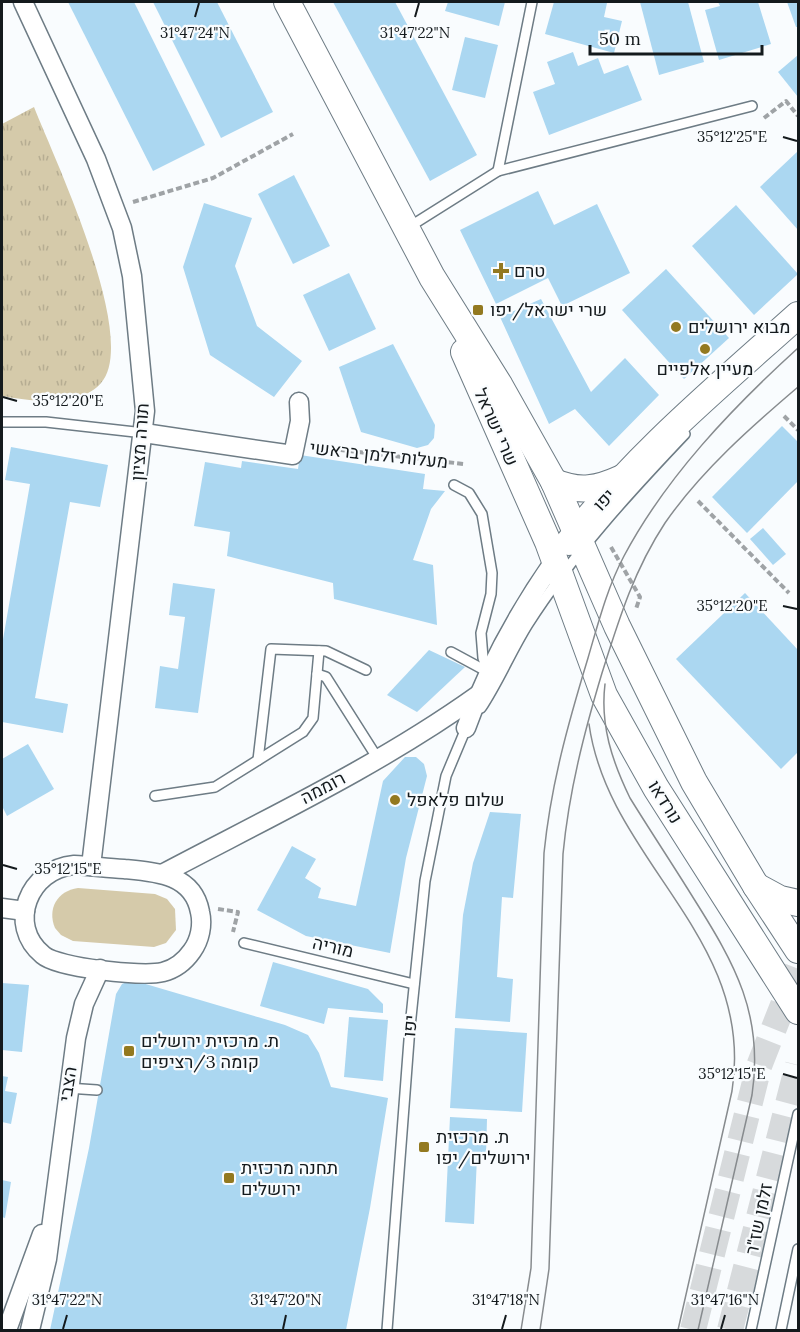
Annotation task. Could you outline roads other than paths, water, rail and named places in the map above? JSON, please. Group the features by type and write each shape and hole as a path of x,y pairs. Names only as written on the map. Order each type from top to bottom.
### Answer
{"street":[{"name":"תורה מציון","path":"23,2 122,228 132,276 145,411 91,867"},
{"name":"שרי ישראל","path":"287,2 432,277 558,569"},
{"name":"שרי ישראל","path":"432,277 500,386 554,482 580,540"},
{"name":"יפו","path":"466,728 488,672 522,610 558,569 625,477 732,374 798,315"},
{"name":"מעלות זלמן בראשי","path":"144,432 293,455 300,421 299,402"},
{"path":"554,482 571,489 591,490 625,477"},
{"name":"נורדאו","path":"580,540 616,626 694,782 756,886 798,950"},
{"name":"נורדאו","path":"558,569 609,706 656,788 798,1011"},
{"name":"רוממה","path":"164,873 378,759 435,725 478,695"},
{"path":"67,866 164,873 183,883 196,899 201,926 196,946 182,962 163,972 64,965 44,957 34,946 27,933 25,911 32,890 47,874 67,866"},
{"path":"756,886 780,898 798,903"},
{"path":"2,908 25,911"},
{"name":"הצבי","path":"30,1330 47,1260 67,1088 84,1004 100,969"},
{"name":"הצבי","path":"7,1330 53,1204"}],"lane":[{"path":"498,171 532,2"},
{"path":"407,228 498,171 752,106"},
{"path":"733,388 798,329"},
{"path":"2,422 46,422 144,432"},
{"name":"יפו","path":"580,540 691,428"},
{"path":"454,485 470,493 483,513 492,573 491,594 481,633 483,658 488,672"},
{"name":"יפו","path":"387,1330 414,984 425,881 439,804 446,776 466,728 488,697 558,569"},
{"path":"258,760 271,648 326,651 366,670"},
{"path":"155,796 215,787 303,732 313,718 319,651"},
{"path":"450,652 488,672"},
{"path":"317,674 326,677 378,759"},
{"name":"מוריה","path":"244,943 414,984"},
{"path":"67,1088 97,1090"},
{"name":"זלמן שז\"ר","path":"751,1330 798,1114"},
{"path":"781,1330 798,1249"}],"tunnel":[{"path":"693,1330 759,1066 798,967"},
{"path":"730,1330 798,1065"}],"tram line":[{"path":"521,1330 531,1268 544,853 556,778 574,707 608,593 618,568 641,527 680,471 702,445 725,419 798,348"},
{"path":"540,1330 549,1269 563,854 573,785 589,718 628,595 644,559 665,523 694,485 745,434 798,387"},
{"path":"605,684 606,728 613,756 624,784 630,798 694,899 734,968 750,1015 754,1040 755,1066 752,1095 698,1330"},
{"path":"589,724 602,773 623,818 702,944 722,988 734,1037 732,1091 678,1330"}],"place":[{"name":"טרם","path":"501,271"},
{"name":"שרי ישראל/יפו","path":"478,310"},
{"name":"מבוא ירושלים","path":"676,327"},
{"name":"מעיין אלפיים","path":"705,349"},
{"name":"שלום פלאפל","path":"395,800"},
{"name":"ת. מרכזית ירושלים קומה 3/רציפים","path":"129,1051"},
{"name":"ת. מרכזית ירושלים/יפו","path":"424,1147"},
{"name":"תחנה מרכזית ירושלים","path":"229,1178"}]}
